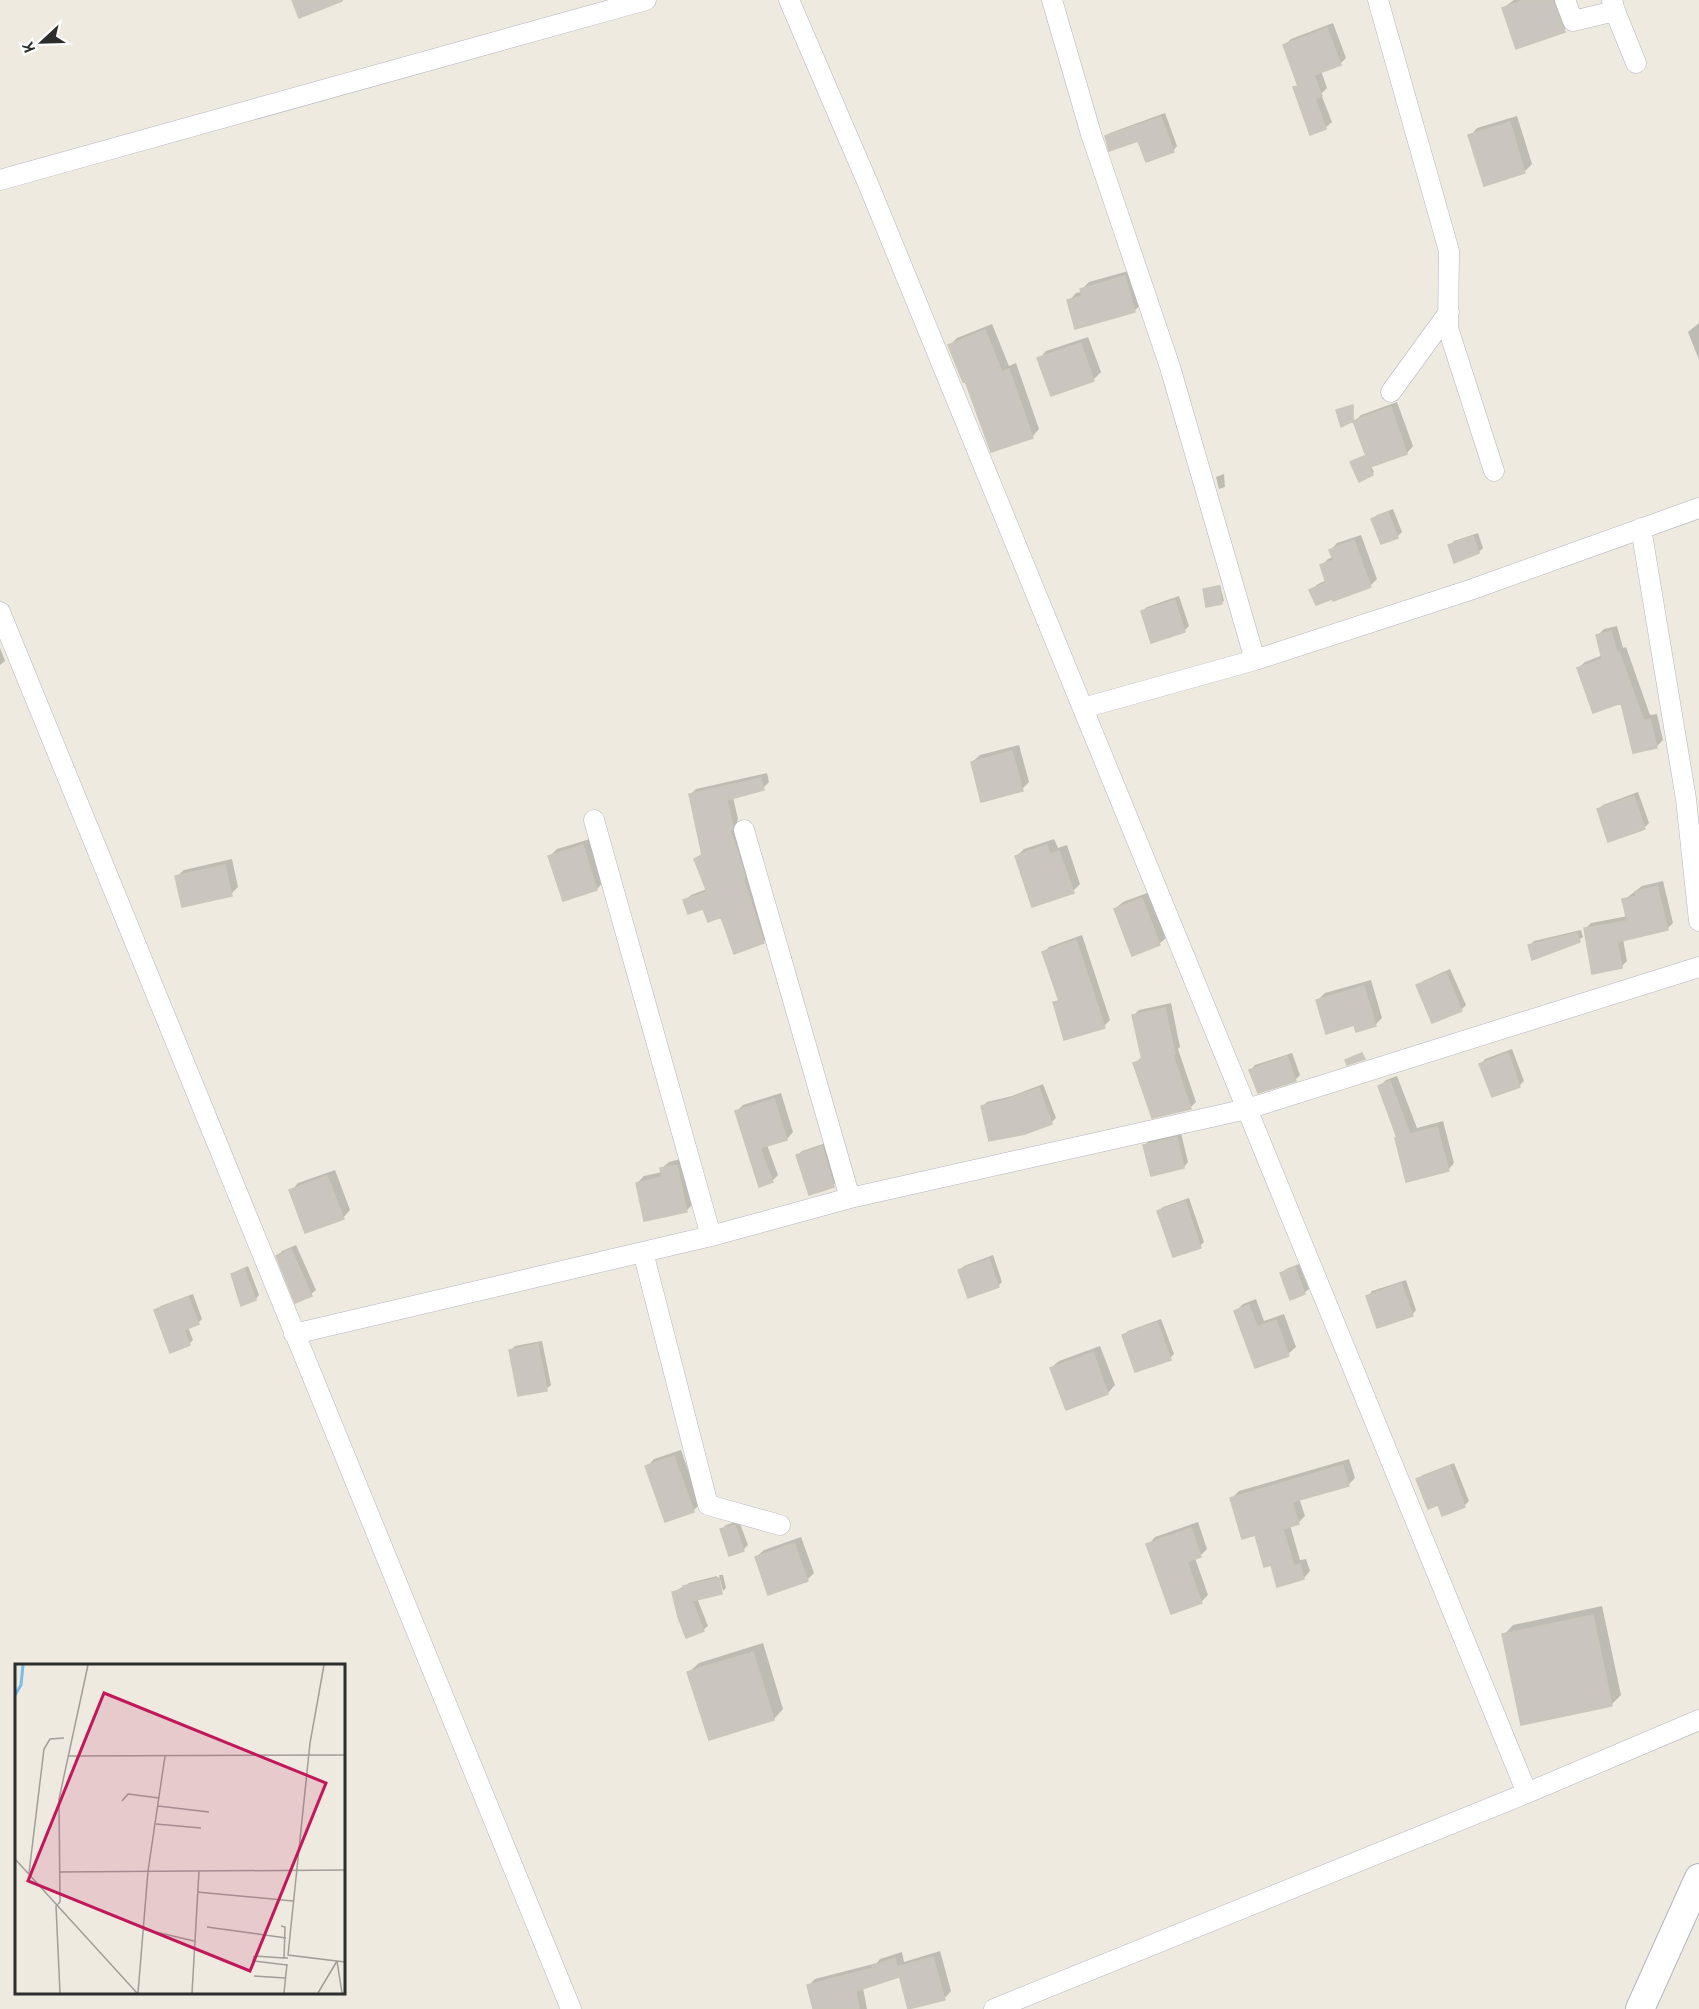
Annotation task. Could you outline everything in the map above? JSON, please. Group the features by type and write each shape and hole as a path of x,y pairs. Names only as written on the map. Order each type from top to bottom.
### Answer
{"street":[{"path":"0,180 646,0"},
{"path":"789,0 869,186 1527,1793"},
{"path":"1052,0 1091,134 1170,367 1255,660"},
{"path":"1378,0 1449,250 1448,328 1494,471"},
{"path":"1565,0 1573,21 1613,5 1636,63"},
{"path":"1391,392 1449,312"},
{"path":"1083,708 1255,660 1470,590 1699,508"},
{"path":"1641,528 1686,799 1699,921"},
{"path":"0,612 571,2009"},
{"path":"594,820 711,1236"},
{"path":"744,831 850,1198"},
{"path":"294,1334 711,1236 850,1198 1247,1109 1699,966"},
{"path":"643,1252 708,1505 780,1525"},
{"path":"994,2009 1527,1793 1699,1720"},
{"path":"1640,2009 1699,1878"}],"building":[{"path":"292,0 342,0 342,1 299,18"},
{"path":"1524,0 1553,0 1565,32 1516,49 1502,8"},
{"path":"1327,28 1341,65 1314,75 1322,96 1315,99 1326,129 1310,135 1293,87 1298,86 1283,45"},
{"path":"1161,117 1174,152 1146,162 1138,141 1109,151 1105,136"},
{"path":"1510,122 1525,173 1484,186 1468,135"},
{"path":"1125,276 1135,312 1075,329 1067,300 1082,296 1080,289"},
{"path":"985,330 1002,372 1009,369 1033,438 991,452 965,381 963,382 948,345"},
{"path":"1081,343 1094,381 1051,396 1037,358"},
{"path":"1353,405 1353,421 1341,427 1336,410"},
{"path":"1391,407 1407,454 1370,467 1353,421"},
{"path":"1364,456 1373,475 1359,482 1350,462"},
{"path":"1388,512 1398,538 1381,544 1371,519"},
{"path":"1473,536 1479,553 1454,563 1448,545"},
{"path":"1354,540 1371,587 1316,605 1309,590 1326,583 1320,565 1333,560 1329,550"},
{"path":"1219,586 1222,604 1206,607 1203,589"},
{"path":"1175,600 1185,632 1151,643 1141,611"},
{"path":"1611,631 1617,653 1619,652 1644,721 1650,719 1657,748 1633,753 1621,703 1593,713 1577,668 1602,659 1596,635"},
{"path":"1012,751 1023,791 981,802 971,762"},
{"path":"761,778 764,790 727,800 733,826 730,831 764,943 734,954 721,917 708,922 703,909 688,914 683,900 707,892 694,859 702,855 689,794"},
{"path":"1634,796 1645,829 1608,842 1597,809"},
{"path":"583,845 597,890 563,901 548,856"},
{"path":"1047,845 1050,854 1059,851 1074,893 1032,907 1015,856"},
{"path":"225,865 232,896 182,907 175,876"},
{"path":"1657,886 1668,930 1617,942 1622,968 1592,974 1584,928 1627,921 1622,899 1636,896 1635,892"},
{"path":"1142,898 1160,945 1132,956 1114,909"},
{"path":"1577,933 1580,942 1532,960 1528,945"},
{"path":"1076,940 1105,1028 1064,1040 1053,1002 1059,1001 1042,952"},
{"path":"1446,973 1462,1011 1432,1023 1416,985"},
{"path":"1364,986 1376,1026 1356,1032 1354,1025 1326,1034 1316,1000"},
{"path":"1165,1008 1175,1054 1173,1055 1191,1109 1152,1118 1133,1063 1142,1060 1132,1015"},
{"path":"1362,1053 1365,1059 1347,1065 1345,1060"},
{"path":"1508,1053 1520,1087 1492,1097 1479,1064"},
{"path":"1287,1056 1296,1081 1258,1093 1249,1070"},
{"path":"1390,1081 1410,1134 1437,1127 1449,1171 1406,1182 1395,1138 1397,1138 1378,1086"},
{"path":"1039,1088 1052,1124 1025,1134 989,1141 981,1106"},
{"path":"774,1099 787,1140 760,1148 773,1182 759,1187 735,1111"},
{"path":"1177,1137 1184,1168 1151,1176 1143,1145"},
{"path":"822,1146 834,1187 809,1195 796,1155"},
{"path":"677,1165 687,1212 644,1221 636,1183 662,1177 660,1168"},
{"path":"327,1176 344,1219 305,1233 289,1190"},
{"path":"1185,1201 1201,1248 1173,1257 1157,1211"},
{"path":"291,1249 312,1296 295,1303 276,1256"},
{"path":"989,1259 999,1287 968,1298 958,1270"},
{"path":"1295,1267 1305,1294 1290,1300 1280,1273"},
{"path":"244,1269 256,1300 241,1306 231,1274"},
{"path":"1401,1283 1413,1316 1377,1328 1366,1296"},
{"path":"188,1297 199,1324 184,1330 190,1345 170,1353 154,1310"},
{"path":"1249,1305 1257,1327 1276,1320 1289,1356 1255,1368 1234,1311"},
{"path":"1157,1322 1171,1360 1135,1372 1122,1335"},
{"path":"538,1344 547,1391 518,1396 509,1350"},
{"path":"1093,1352 1108,1394 1066,1410 1050,1368"},
{"path":"674,1456 694,1512 665,1522 645,1466"},
{"path":"1343,1465 1349,1486 1292,1502 1299,1524 1283,1529 1294,1566 1300,1564 1304,1579 1277,1587 1271,1565 1264,1567 1255,1535 1242,1539 1230,1498"},
{"path":"1450,1466 1465,1507 1442,1516 1438,1505 1428,1509 1416,1479"},
{"path":"735,1525 744,1551 729,1556 720,1529"},
{"path":"1191,1528 1201,1557 1187,1562 1202,1603 1171,1614 1146,1544"},
{"path":"794,1543 808,1581 768,1595 755,1557"},
{"path":"719,1578 722,1594 692,1601 704,1631 686,1638 672,1592 684,1589 683,1586"},
{"path":"1593,1615 1612,1706 1521,1725 1502,1634"},
{"path":"753,1652 774,1720 709,1740 687,1672"},
{"path":"933,1957 945,2000 908,2009 897,1967"},
{"path":"895,1958 899,1977 856,1991 859,2009 813,2009 807,1985 873,1968 872,1966"}]}
